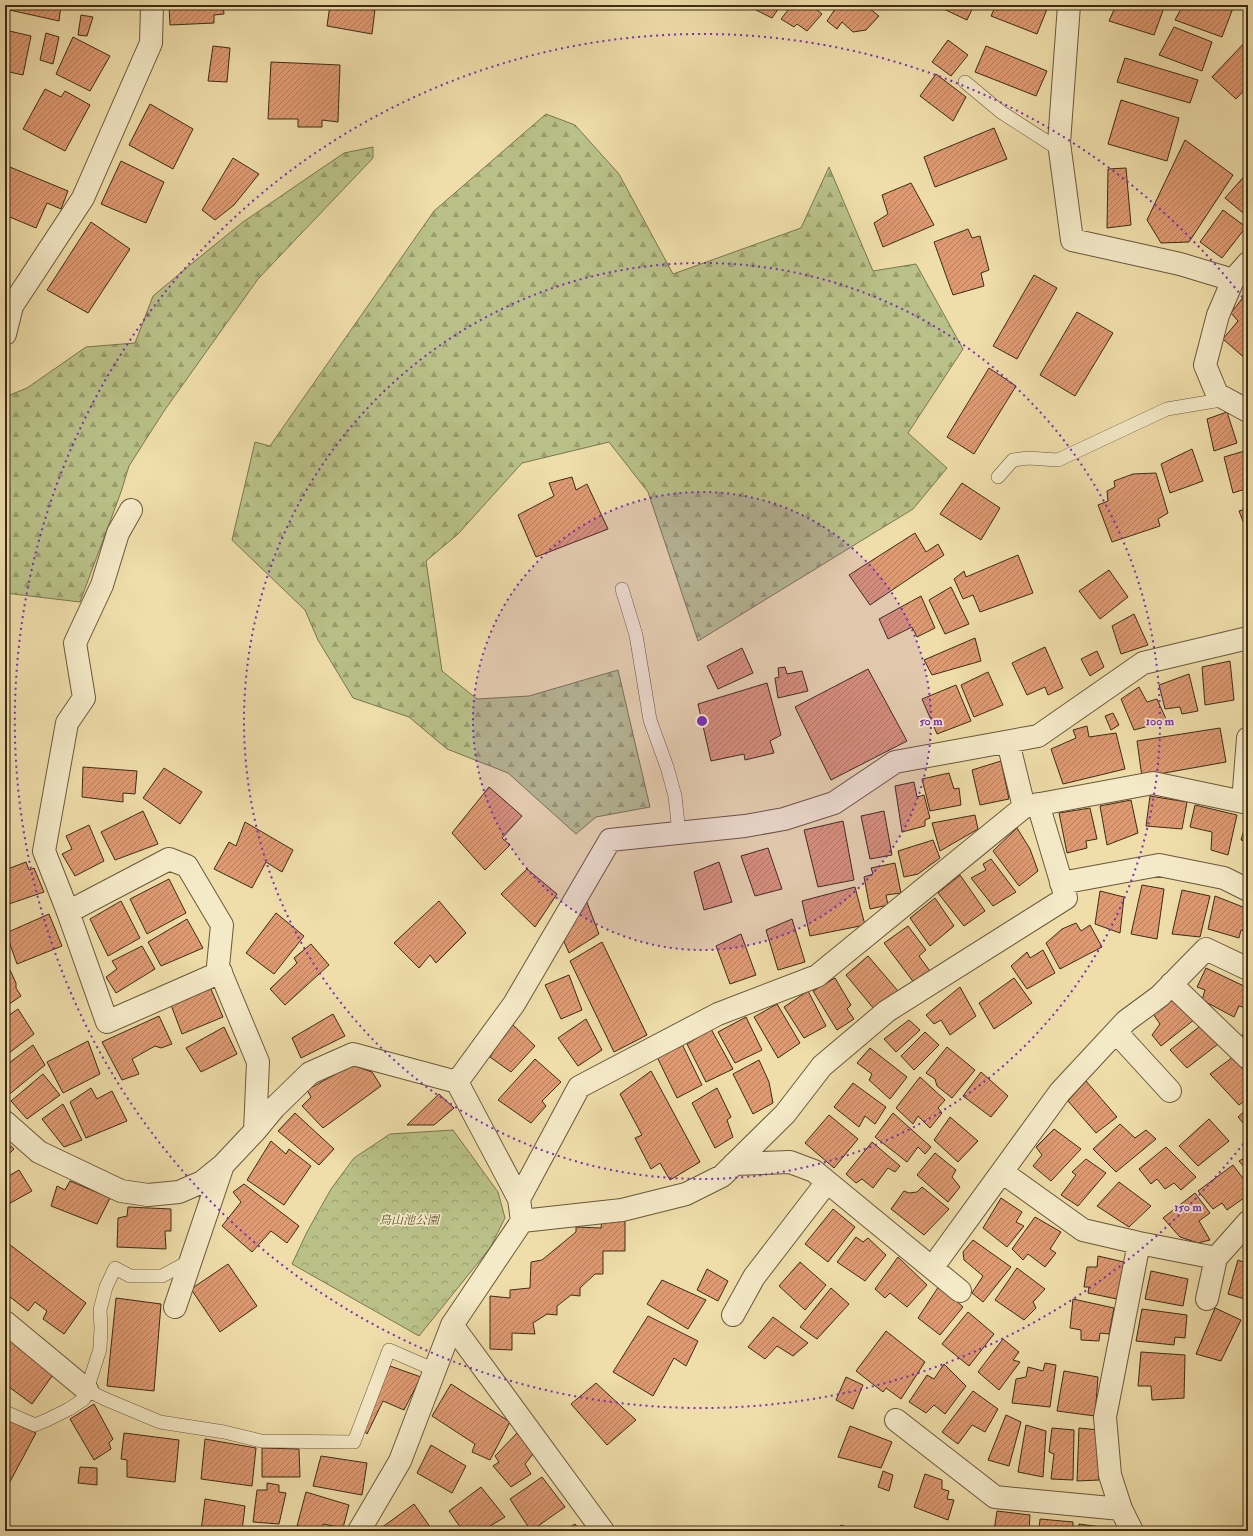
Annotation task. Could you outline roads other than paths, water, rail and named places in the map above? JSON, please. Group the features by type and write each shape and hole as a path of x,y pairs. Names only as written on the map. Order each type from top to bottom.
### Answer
{"street":[{"path":"5,334 12,306 83,198 152,43 152,5"},
{"path":"1069,5 1059,143 1072,240 1180,264 1233,280"},
{"path":"1248,263 1233,280 1218,315 1205,365 1217,394 1248,411"},
{"path":"131,510 118,533 102,585 75,643 84,698 67,723 44,851 68,912 107,1022 221,972"},
{"path":"457,1082 514,1004 610,840 745,826 784,819 834,803 895,762 1038,736 1143,663 1248,638"},
{"path":"519,1199 579,1088 718,1014 817,976 1031,805 1153,783 1245,803 1248,738"},
{"path":"522,1221 622,1210 686,1194 722,1176 785,1114 822,1066 887,1011 1066,898 1008,742"},
{"path":"68,912 169,859 187,866 222,925 218,966 258,1062 255,1131"},
{"path":"1061,883 1159,866 1224,878 1248,890"},
{"path":"932,1268 1060,1092 1126,1021 1160,996 1206,949 1248,969"},
{"path":"1171,984 1248,1058"},
{"path":"1116,1032 1170,1091"},
{"path":"5,1122 39,1152 121,1191 148,1195 179,1192 202,1182 223,1165 274,1108 310,1073 352,1054 457,1082 519,1199 522,1221 452,1325 400,1461 359,1531"},
{"path":"734,1164 790,1162 814,1171 960,1291"},
{"path":"175,1308 223,1165"},
{"path":"1002,1172 1083,1230 1138,1243 1216,1258"},
{"path":"733,1315 754,1277 827,1182"},
{"path":"1208,1299 1216,1258 1248,1222"},
{"path":"1132,1531 1121,1509 1110,1475 1105,1417 1138,1243"},
{"path":"5,1322 87,1390"},
{"path":"452,1325 603,1531"},
{"path":"896,1420 995,1497 1121,1509"}],"lane":[{"path":"965,82 1001,112 1060,150"},
{"path":"998,477 1014,460 1028,458 1058,460 1167,409 1227,399"},
{"path":"622,589 636,635 650,720 667,767 675,796 679,833"},
{"path":"5,1412 35,1425 69,1409 84,1399 100,1349 100,1310 106,1287 115,1268 130,1276 162,1276 190,1261"},
{"path":"87,1390 160,1422 224,1432 261,1441 354,1442 389,1350 435,1370"}],"park label":[{"name":"鳥山池公園","path":"409,1220"}]}
